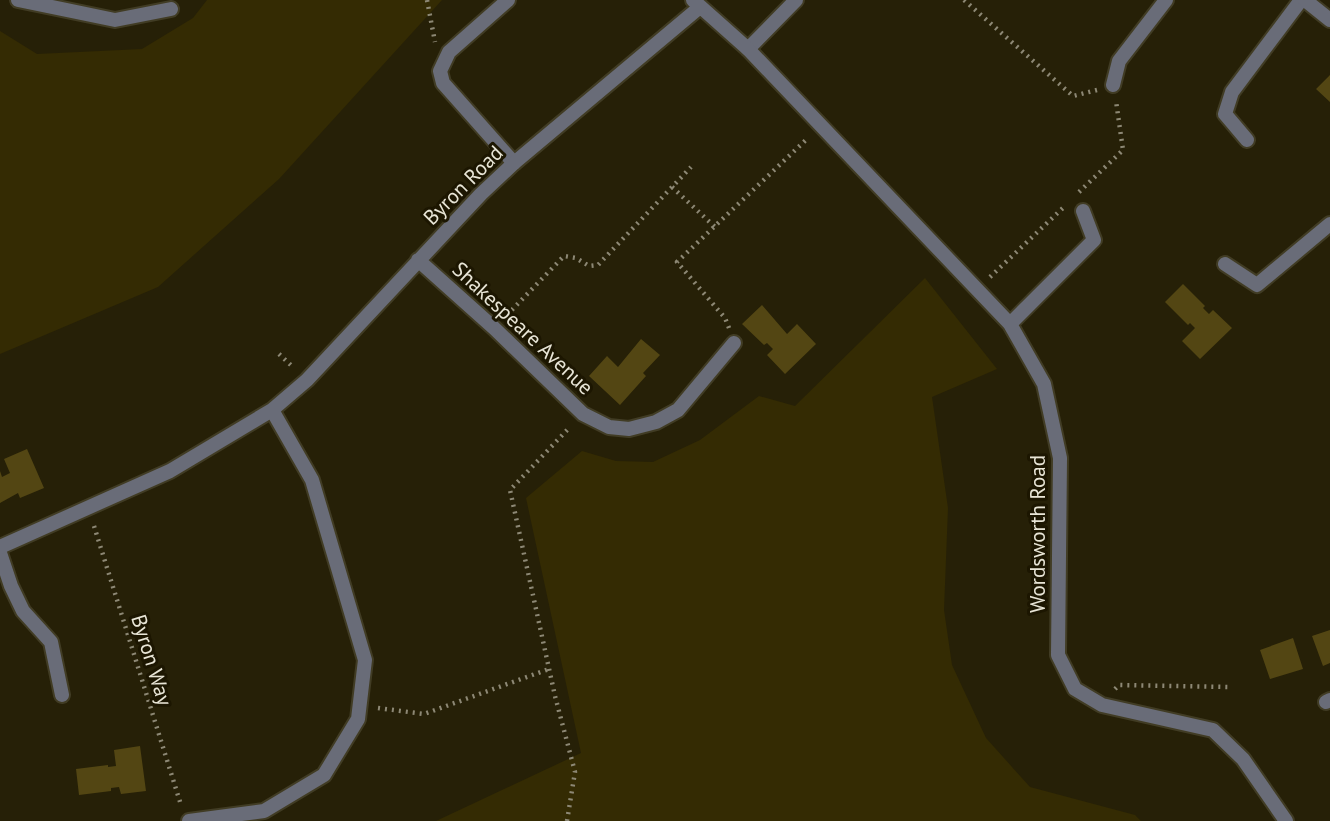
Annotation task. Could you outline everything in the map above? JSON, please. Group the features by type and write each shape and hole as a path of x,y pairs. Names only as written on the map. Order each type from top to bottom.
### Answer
{"street":[{"path":"18,0 115,20 171,9"},
{"path":"508,0 449,52 440,71 443,83 514,163"},
{"path":"748,49 796,0"},
{"path":"1113,85 1119,61 1166,0"},
{"path":"1247,140 1225,114 1232,92 1303,0 1330,20"},
{"name":"Wordsworth Road","path":"696,4 748,49 1010,324 1044,384 1060,458 1058,655 1074,689 1102,705 1213,730 1243,759 1286,821"},
{"name":"Byron Road","path":"0,547 170,471 272,410 307,380 481,194 696,4"},
{"path":"1010,324 1094,240 1083,211"},
{"path":"1225,264 1257,285 1327,233"},
{"name":"Shakespeare Avenue","path":"418,260 494,328 583,414 609,427 629,429 656,422 678,410 734,344"},
{"path":"185,814 264,811 324,775 358,719 365,660 312,480 272,410"},
{"path":"0,553 10,586 23,611 51,642 62,695"}],"path":[{"path":"427,0 440,71"},
{"path":"964,0 1073,96 1113,85 1123,150 1075,196"},
{"path":"734,344 725,318 677,262 821,126"},
{"path":"494,328 564,256 576,258 589,266 598,265 691,167"},
{"path":"672,187 715,227"},
{"path":"977,290 1065,205"},
{"path":"567,821 575,772 510,490 583,414"},
{"name":"Byron Way","path":"89,508 185,814"},
{"path":"360,705 424,714 549,668"},
{"path":"1102,705 1119,685 1231,687"}],"shaded area":[{"path":"207,0 442,0 279,179 158,287 0,354 0,31 37,54 142,49 193,18"},
{"path":"925,278 997,369 932,397 948,508 944,610 952,665 986,738 1030,787 1135,815 1141,821 436,821 581,753 526,498 582,451 616,461 653,462 700,440 759,396 795,406"}],"building":[{"path":"1330,75 1330,102 1316,89"},
{"path":"1183,284 1205,306 1203,308 1209,314 1213,310 1232,328 1200,359 1182,341 1195,328 1190,323 1188,325 1165,302"},
{"path":"762,305 787,334 797,324 816,344 785,374 767,355 773,349 767,343 764,345 742,324"},
{"path":"641,339 660,355 643,373 646,376 620,405 589,376 607,356 618,367"},
{"path":"27,449 44,488 20,498 18,493 0,503 0,471 2,477 10,473 4,459"},
{"path":"1330,630 1330,663 1323,666 1312,636"},
{"path":"1293,638 1303,669 1270,679 1260,650"},
{"path":"140,746 146,791 121,794 119,787 111,788 111,791 79,795 76,769 116,766 114,750"}]}
